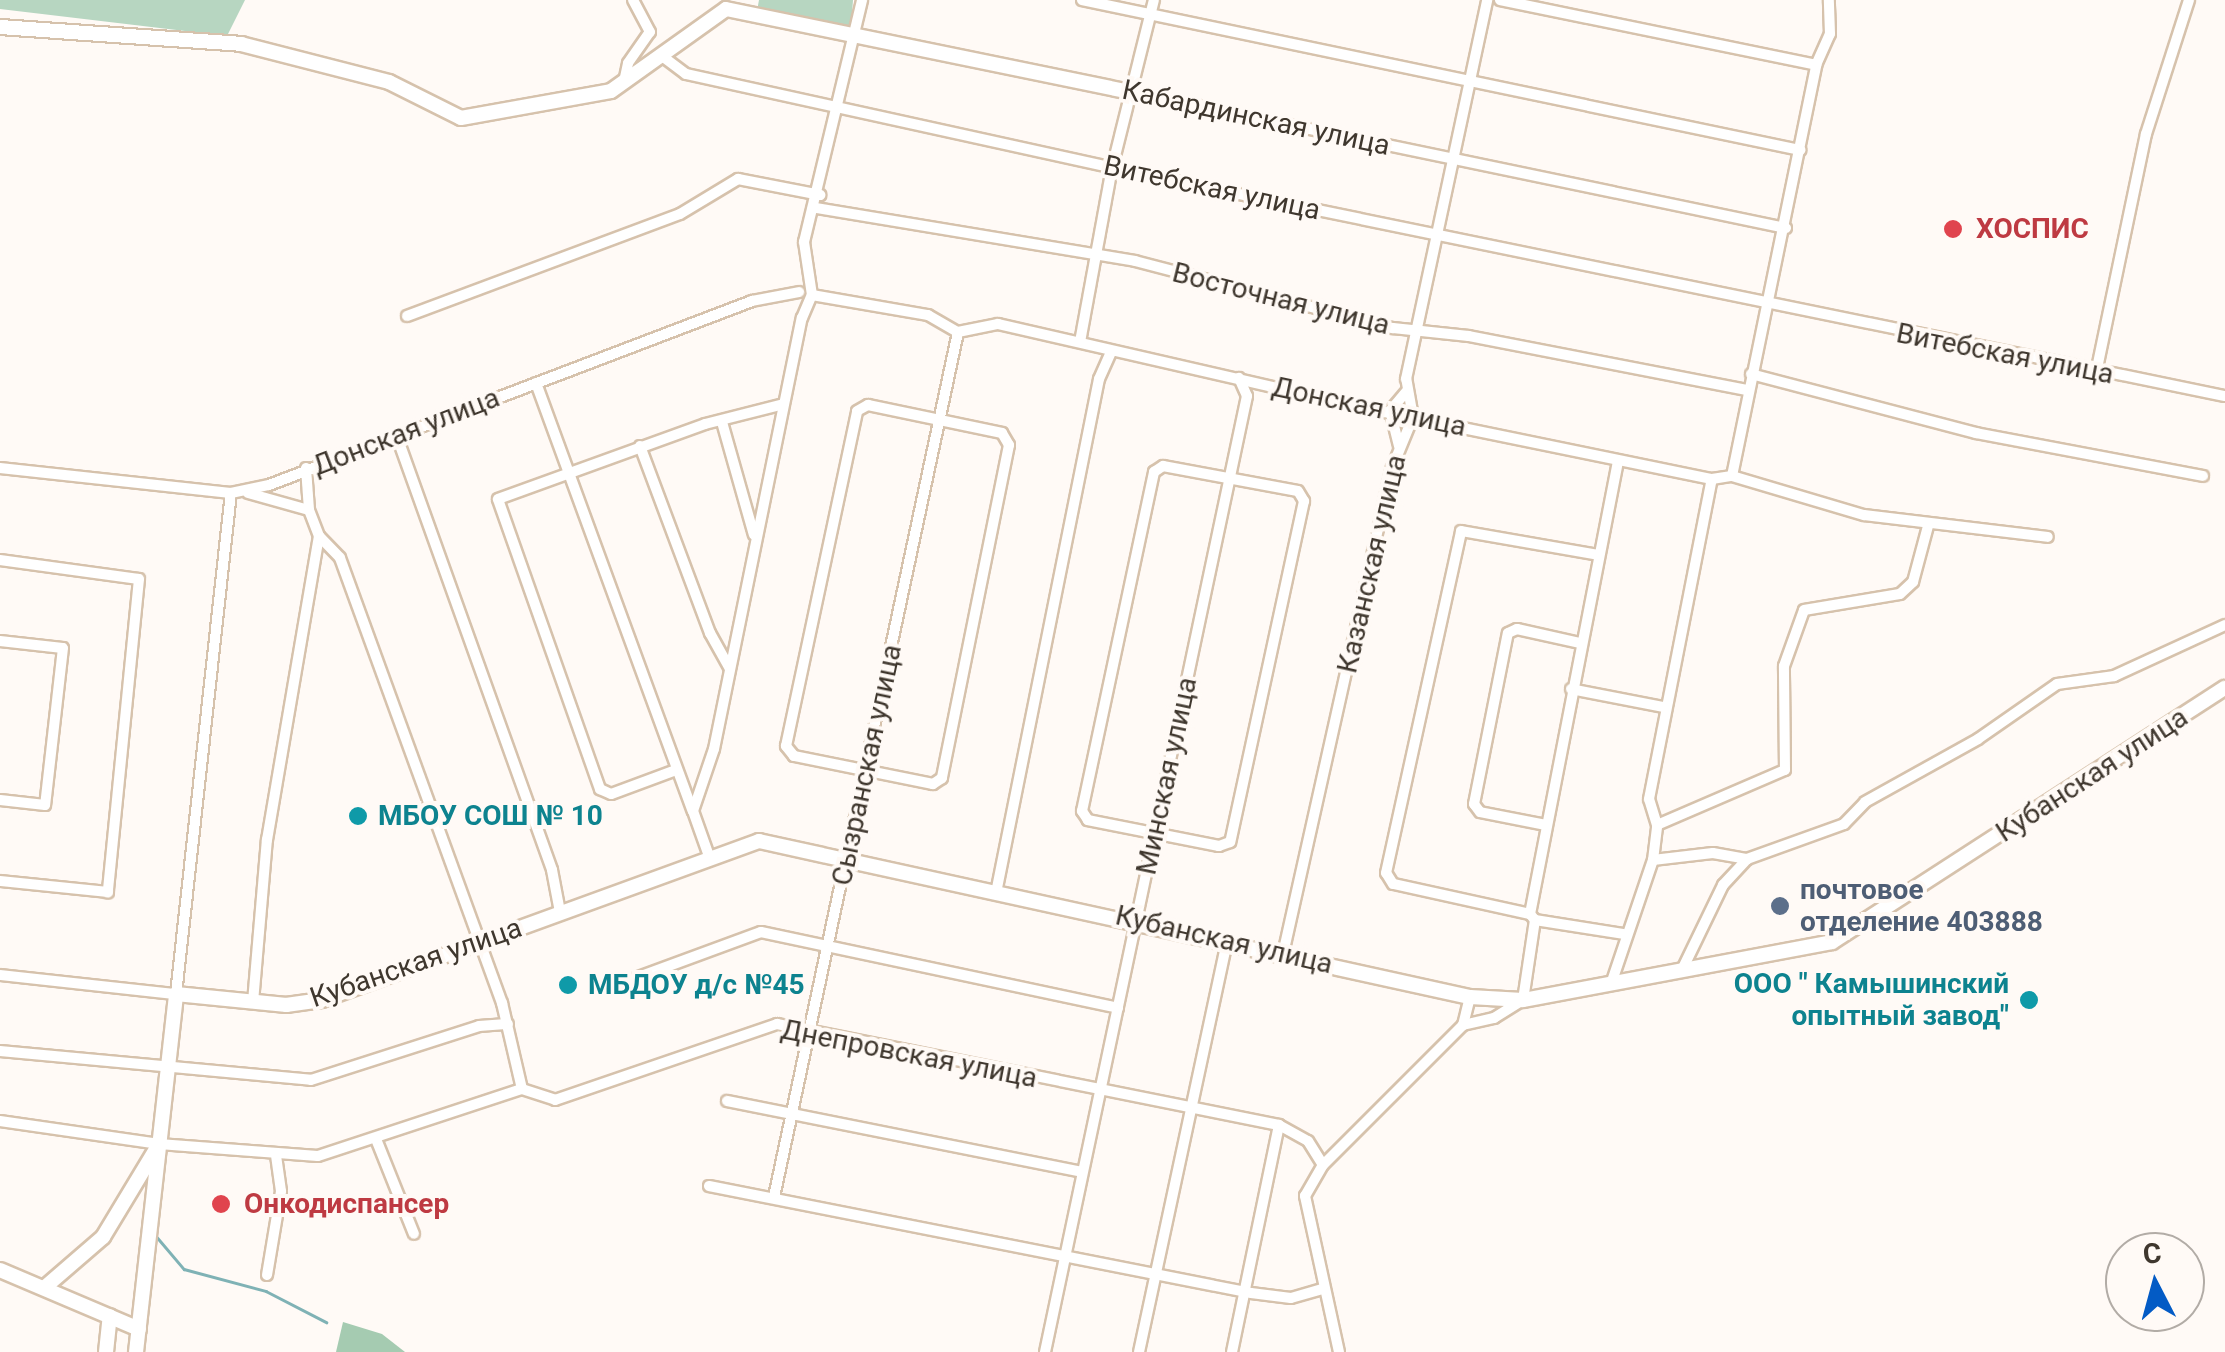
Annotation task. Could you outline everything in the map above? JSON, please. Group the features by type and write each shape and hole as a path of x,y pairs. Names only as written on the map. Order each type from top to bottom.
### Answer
{"street":[{"path":"624,84 628,63 650,32 633,0"},
{"path":"693,811 731,670 811,289 804,242 820,195 862,0"},
{"path":"1082,0 1800,150"},
{"path":"1080,342 1112,168 1154,0"},
{"name":"Казанская улица","path":"1283,954 1399,446 1413,417 1406,392 1488,0"},
{"path":"1500,0 1816,65"},
{"path":"1732,476 1746,390 1786,228 1816,65 1830,34 1829,0"},
{"path":"2096,372 2146,134 2189,0"},
{"name":"Кабардинская улица","path":"662,56 726,8 1786,228"},
{"path":"0,27 224,42 389,82 460,118 544,107 624,84 662,56"},
{"name":"Витебская улица","path":"662,56 686,74 1112,168 1768,306 2225,396"},
{"path":"407,316 680,214 738,179 820,195"},
{"name":"Восточная улица","path":"816,208 1135,261 1418,332 1469,336 1746,390"},
{"path":"802,318 799,292 811,289"},
{"name":"Донская улица","path":"811,289 928,316 958,332 998,324 1111,352 1618,460 1712,479 1732,476 1864,515 1928,526 2048,537"},
{"name":"Донская улица","path":"0,468 236,492 752,302 799,292"},
{"name":"Сызранская улица","path":"774,1198 958,332"},
{"path":"997,888 1099,379 1111,352"},
{"path":"1751,374 1976,433 2203,476"},
{"name":"Минская улица","path":"1045,1352 1247,396 1239,378"},
{"path":"536,383 710,856"},
{"path":"1399,446 1390,411 1406,392"},
{"path":"676,770 611,794 600,789 498,506 504,494 568,471 784,404"},
{"path":"868,405 939,419 1002,433 1010,445 942,778 933,784 794,756 786,746 857,411 868,405"},
{"path":"722,422 756,541"},
{"path":"396,434 552,870 560,912"},
{"path":"640,446 710,633 731,670"},
{"path":"1463,1024 1494,1018 1523,1000 1546,825 1618,460"},
{"path":"1163,466 1230,480 1298,491 1300,520 1230,842 1155,834 1088,820 1082,810 1154,472 1163,466"},
{"path":"306,468 309,510 319,536 340,558 508,1024 522,1089"},
{"path":"1610,984 1623,934 1653,860 1656,825 1649,798 1712,479"},
{"path":"136,1352 236,492 309,510"},
{"path":"1656,825 1785,770 1784,666 1804,610 1900,594 1914,582 1928,526"},
{"path":"1600,554 1469,530 1457,538 1386,873 1392,884 1623,934"},
{"path":"252,1002 267,840 319,536"},
{"path":"0,560 138,579 108,892 0,881"},
{"path":"1681,972 1724,885 1746,859 1844,824 1865,802 1978,739 2057,684 2114,676 2225,626"},
{"path":"1546,825 1480,812 1474,804 1508,634 1517,629 1580,642"},
{"path":"0,642 62,648 45,804 0,800"},
{"name":"Кубанская улица","path":"0,975 252,1002 322,1000 759,841 997,888 1470,997 1523,1000 1792,954 1848,934 2225,688"},
{"path":"1571,689 1664,707"},
{"path":"1653,860 1713,852 1746,859"},
{"path":"606,988 761,932 1118,1008"},
{"path":"1138,1352 1227,941"},
{"path":"1339,1352 1306,1196 1324,1165 1463,1024 1470,997"},
{"path":"0,1051 311,1080 479,1026 508,1024"},
{"name":"Днепровская улица","path":"0,1121 276,1158 335,1154 522,1089 555,1100 777,1024 1279,1125 1308,1141 1324,1165"},
{"path":"727,1101 1082,1172"},
{"path":"1232,1352 1279,1125"},
{"path":"376,1139 414,1234"},
{"path":"44,1288 103,1237 160,1144"},
{"path":"266,1275 281,1192 276,1158"},
{"path":"709,1186 1246,1292 1291,1298 1323,1289"},
{"path":"0,1270 140,1328"},
{"path":"106,1352 110,1316"}],"green space":[{"path":"0,0 245,0 227,36 0,9"},
{"path":"759,0 853,0 851,28 757,11"},
{"path":"343,1322 382,1334 405,1352 336,1352"}],"waterway":[{"path":"157,1237 184,1269 266,1291 326,1322"}],"place":[{"name":"ХОСПИС","path":"1953,229"},
{"name":"МБОУ СОШ № 10","path":"358,816"},
{"name":"почтовое отделение 403888","path":"1780,906"},
{"name":"МБДОУ д/с №45","path":"568,985"},
{"name":"ООО \" Камышинский опытный завод\"","path":"2029,1000"},
{"name":"Онкодиспансер","path":"221,1204"}]}
